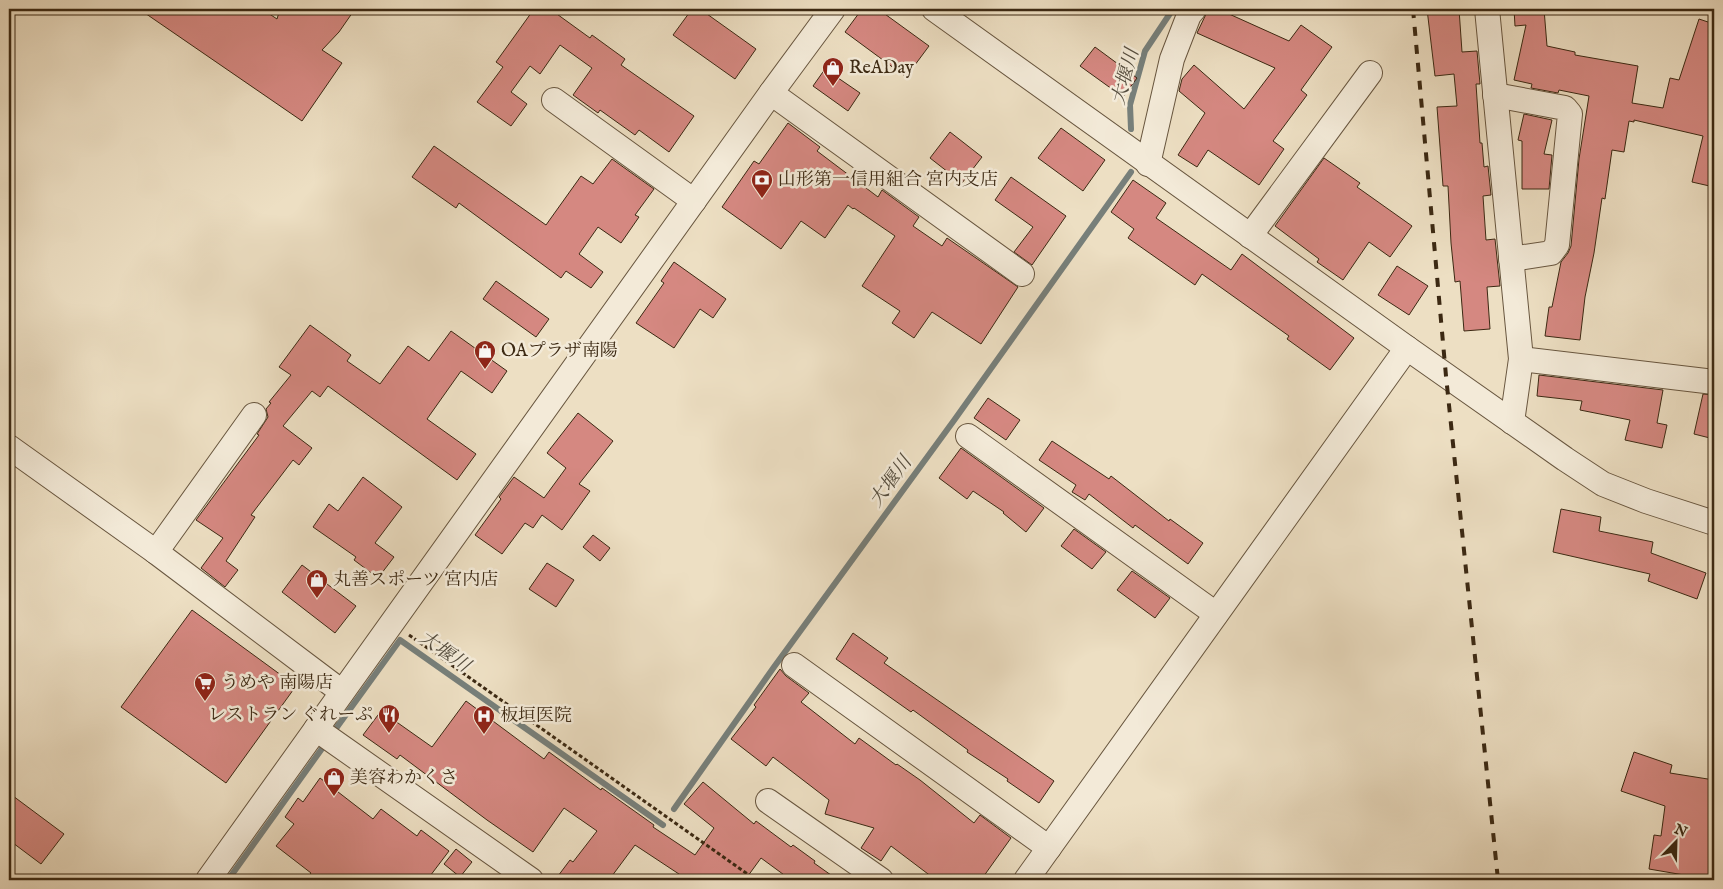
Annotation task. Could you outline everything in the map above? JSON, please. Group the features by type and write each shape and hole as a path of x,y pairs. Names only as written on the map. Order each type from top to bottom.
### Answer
{"street":[{"path":"208,880 833,9"},
{"path":"934,9 1406,348 1603,484 1646,501 1714,523"},
{"path":"1148,164 1172,59 1189,15 1194,9"},
{"path":"1486,9 1521,359 1512,422"},
{"path":"1250,236 1370,74"},
{"path":"771,93 1022,274"},
{"path":"1495,95 1565,108 1570,114 1557,245 1551,253 1511,259"},
{"path":"554,100 694,202"},
{"path":"1026,880 1406,348"},
{"path":"1521,359 1714,382"},
{"path":"156,552 254,415"},
{"path":"968,436 1216,614"},
{"path":"9,447 156,552 342,692"},
{"path":"794,666 1049,848"},
{"path":"316,729 531,880"},
{"path":"768,801 881,880"}],"path":[{"path":"392,623 756,880"}],"building":[{"path":"139,9 262,9 277,19 280,9 355,9 339,32 322,50 342,63 302,121"},
{"path":"534,9 550,9 590,38 592,35 625,59 621,65 694,116 669,152 639,130 635,135 600,110 598,113 573,95 592,68 560,45 540,74 530,66 511,92 527,104 511,126 477,102 503,67 496,62"},
{"path":"692,9 700,9 756,49 735,79 673,35"},
{"path":"862,9 878,9 929,46 906,77 845,32"},
{"path":"1207,9 1218,9 1289,41 1301,25 1332,47 1301,90 1307,95 1273,141 1284,149 1259,185 1208,150 1197,167 1178,155 1205,113 1179,91 1182,79 1194,65 1244,109 1275,68 1197,33"},
{"path":"1427,9 1459,9 1462,52 1477,51 1480,84 1476,84 1480,143 1482,143 1484,167 1488,166 1491,195 1483,196 1486,240 1495,239 1500,286 1487,287 1490,329 1464,331 1460,281 1455,282 1448,186 1443,186 1437,107 1457,106 1454,74 1435,76"},
{"path":"1514,9 1544,9 1547,46 1575,52 1575,55 1638,66 1632,103 1663,108 1670,78 1679,80 1699,19 1714,24 1714,187 1692,182 1703,136 1634,120 1634,122 1629,121 1624,152 1612,150 1605,199 1602,198 1585,297 1580,340 1545,336 1549,307 1552,307 1561,262 1571,246 1579,159 1589,96 1559,90 1558,93 1531,88 1532,84 1514,80 1526,25 1515,26"},
{"path":"1095,47 1137,78 1123,97 1080,66"},
{"path":"825,69 860,93 848,111 813,86"},
{"path":"1524,114 1552,120 1544,154 1552,155 1549,189 1522,189 1522,141 1518,140"},
{"path":"788,123 820,147 817,151 878,197 882,190 919,217 913,226 942,246 947,238 1018,287 981,344 932,312 914,338 892,323 900,311 862,286 895,236 854,208 848,205 825,238 801,221 781,249 722,207 754,161 759,164"},
{"path":"1061,128 1105,160 1083,191 1038,158"},
{"path":"950,132 982,157 962,183 930,158"},
{"path":"434,146 546,225 581,176 593,184 612,159 654,189 635,215 639,217 621,243 598,227 579,254 603,272 591,288 566,271 561,278 459,203 456,208 412,177"},
{"path":"1324,158 1360,183 1357,187 1412,226 1390,257 1369,242 1343,280 1317,262 1319,259 1275,226"},
{"path":"1011,177 1066,216 1032,265 1014,252 1033,227 995,200"},
{"path":"1133,180 1166,203 1156,218 1231,270 1242,254 1354,338 1330,370 1287,339 1289,336 1202,274 1195,285 1128,238 1134,229 1111,212"},
{"path":"674,262 726,299 713,318 700,309 674,348 636,323 664,283 661,281"},
{"path":"1397,266 1428,286 1409,315 1378,295"},
{"path":"496,281 549,319 536,337 483,299"},
{"path":"310,325 351,355 347,361 380,384 408,346 429,361 451,331 507,371 492,393 461,371 427,419 476,454 457,480 328,386 320,397 312,391 283,426 312,448 299,465 293,460 251,515 255,517 226,561 238,570 225,587 201,568 223,538 196,520 259,435 257,434 268,417 266,409 271,403 269,402 291,375 279,367"},
{"path":"1539,375 1663,390 1657,423 1667,425 1662,448 1625,440 1630,420 1580,410 1582,401 1537,396"},
{"path":"1703,394 1714,395 1714,439 1694,434"},
{"path":"988,398 1020,420 1006,440 974,418"},
{"path":"578,413 613,441 579,484 590,491 562,530 542,515 533,528 525,523 502,554 475,535 514,477 544,498 566,468 547,453"},
{"path":"1052,441 1109,479 1111,476 1169,521 1170,519 1203,543 1188,564 1135,525 1133,528 1089,494 1085,500 1072,492 1076,485 1039,460"},
{"path":"961,448 1044,508 1026,532 1004,512 973,491 967,499 939,478"},
{"path":"363,477 402,507 375,543 394,557 378,578 354,560 356,557 313,527 329,504 338,511"},
{"path":"1561,509 1601,517 1599,531 1653,542 1651,553 1706,573 1697,599 1648,581 1650,574 1553,552"},
{"path":"1074,529 1106,552 1092,569 1061,546"},
{"path":"593,535 610,548 600,561 583,547"},
{"path":"547,563 574,580 556,607 529,589"},
{"path":"302,565 356,606 335,633 282,592"},
{"path":"1132,571 1170,598 1155,618 1117,590"},
{"path":"192,610 296,686 226,783 121,707"},
{"path":"853,633 888,658 884,663 1054,781 1039,803 1007,781 1008,779 967,752 968,750 913,710 911,712 836,659"},
{"path":"780,669 786,676 809,693 801,702 855,744 859,738 920,780 974,823 980,815 1011,838 981,880 936,880 891,846 881,861 861,848 874,828 825,814 829,800 773,757 766,766 731,739 756,707 754,705"},
{"path":"466,701 544,759 549,752 695,855 714,828 684,804 703,782 754,824 756,821 791,847 793,845 838,880 791,880 761,858 745,880 688,880 635,845 609,880 555,880 570,860 573,862 597,831 564,808 533,852 400,755 397,759 363,735 381,711 432,747"},
{"path":"1634,752 1672,765 1670,773 1714,780 1714,880 1683,880 1684,875 1649,869 1654,835 1661,836 1665,806 1621,791"},
{"path":"320,778 373,819 381,809 417,836 421,830 449,851 427,880 305,880 311,873 276,846 294,824 285,817 298,798 303,802"},
{"path":"9,793 64,834 41,864 9,840"},
{"path":"456,849 472,862 460,877 444,864"}],"waterway":[{"name":"大堰川","path":"1131,129 1130,105 1145,51 1173,9"},
{"name":"大堰川","path":"674,809 774,667 955,419 1131,172"},
{"name":"大堰川","path":"332,734 400,640 663,825"},
{"name":"大堰川","path":"228,880 326,743"}],"railway":[{"path":"1413,9 1446,376 1498,880"}],"place":[{"name":"ReADay","path":"833,87"},
{"name":"山形第一信用組合 宮内支店","path":"762,199"},
{"name":"OAプラザ南陽","path":"485,370"},
{"name":"丸善スポーツ 宮内店","path":"317,599"},
{"name":"うめや 南陽店","path":"205,702"},
{"name":"レストラン ぐれーぷ","path":"389,734"},
{"name":"板垣医院","path":"484,735"},
{"name":"美容わかくさ","path":"334,797"}]}
